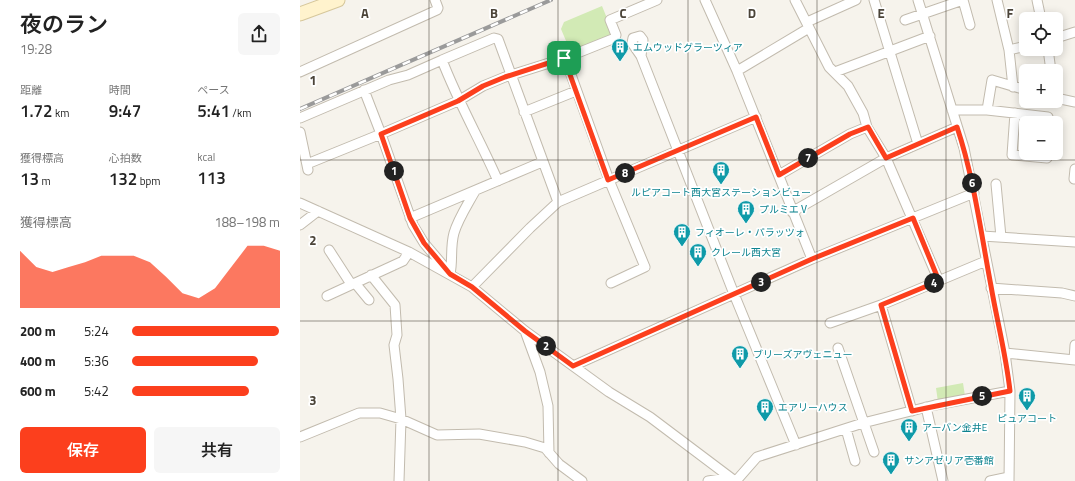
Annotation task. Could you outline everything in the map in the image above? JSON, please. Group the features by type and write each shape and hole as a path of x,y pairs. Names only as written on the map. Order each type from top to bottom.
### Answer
{"street":[{"path":"300,14 335,0"},
{"path":"300,72 437,10 438,8 435,0"},
{"path":"615,38 616,35 610,20 657,0"},
{"path":"705,0 737,71 812,259"},
{"path":"795,0 829,67 848,86 863,113 868,127 886,158 939,281"},
{"path":"737,71 808,25 856,0"},
{"path":"874,0 918,144"},
{"path":"918,0 964,148 974,193 991,288 1006,353 1010,391 1009,479 990,481"},
{"path":"905,20 963,0 970,25"},
{"path":"998,0 1009,50 1013,87"},
{"path":"1037,0 1040,12"},
{"path":"1063,36 1075,32"},
{"path":"835,72 930,36"},
{"path":"300,118 364,90 389,80 408,75 494,38 498,40 558,202"},
{"path":"300,132 308,167 458,101 483,86 511,74 564,58 615,38 632,43 641,56 734,294 796,445"},
{"path":"1009,50 1019,48"},
{"path":"564,58 608,180 645,267 611,283"},
{"path":"442,60 458,101 482,144 498,181"},
{"path":"987,110 992,80 1019,88"},
{"path":"364,90 410,218 424,243 450,274"},
{"path":"524,112 576,91"},
{"path":"1063,99 1075,102"},
{"path":"952,110 987,110 1040,116"},
{"path":"1015,113 1012,155 1019,156"},
{"path":"472,287 558,202 756,117"},
{"path":"779,175 850,134 868,127"},
{"path":"792,212 886,158 957,127"},
{"path":"410,218 542,162"},
{"path":"1074,179 1075,169"},
{"path":"996,184 1001,237"},
{"path":"450,274 453,262 452,245 454,233 475,191"},
{"path":"573,366 812,259 974,193"},
{"path":"300,203 409,252 472,287 525,331 609,392 650,417 733,480"},
{"path":"300,225 318,211"},
{"path":"982,236 1075,242"},
{"path":"329,250 353,283 369,300"},
{"path":"327,296 403,261 409,252"},
{"path":"830,323 881,305 986,261"},
{"path":"371,275 395,305 396,335 394,345 398,378 400,419 398,481"},
{"path":"991,288 1062,293 1075,296"},
{"path":"881,305 912,411"},
{"path":"525,331 540,372 548,406 549,453"},
{"path":"1006,353 1074,360 1075,345"},
{"path":"838,348 874,452"},
{"path":"708,481 733,480 757,457 846,428 926,407 1010,391"},
{"path":"926,407 943,481"},
{"path":"300,437 359,413 380,413 400,419 437,435 479,434 525,442 545,448 570,478 582,481"},
{"path":"846,428 855,461"}],"green space":[{"path":"602,6 613,33 610,36 573,51 569,48 561,29 564,22"},
{"path":"963,383 965,396 938,402 936,388"}],"railway":[{"path":"300,109 551,0"}],"place":[{"name":"エムウッドグラーツィア","path":"620,62"},
{"name":"ルピアコート西大宮ステーションビュー","path":"721,185"},
{"name":"プルミエⅤ","path":"746,224"},
{"name":"フィオーレ・パラッツォ","path":"682,247"},
{"name":"クレール西大宮","path":"698,267"},
{"name":"ブリーズアヴェニュー","path":"740,369"},
{"name":"ピュアコート","path":"1027,411"},
{"name":"エアリーハウス","path":"765,422"},
{"name":"アーバン金井E","path":"909,442"},
{"name":"サンアゼリア壱番館","path":"891,475"}],"route":[{"path":"564,58 608,180 756,117 779,175 850,134 868,127 886,158 957,127 964,148 974,193 991,288 1006,353 1010,391 935,405 912,411 881,305 939,281 913,218 812,259 573,366 525,331 472,287 450,274 424,243 410,218 381,134 458,101 483,86 511,74 564,58"}]}
